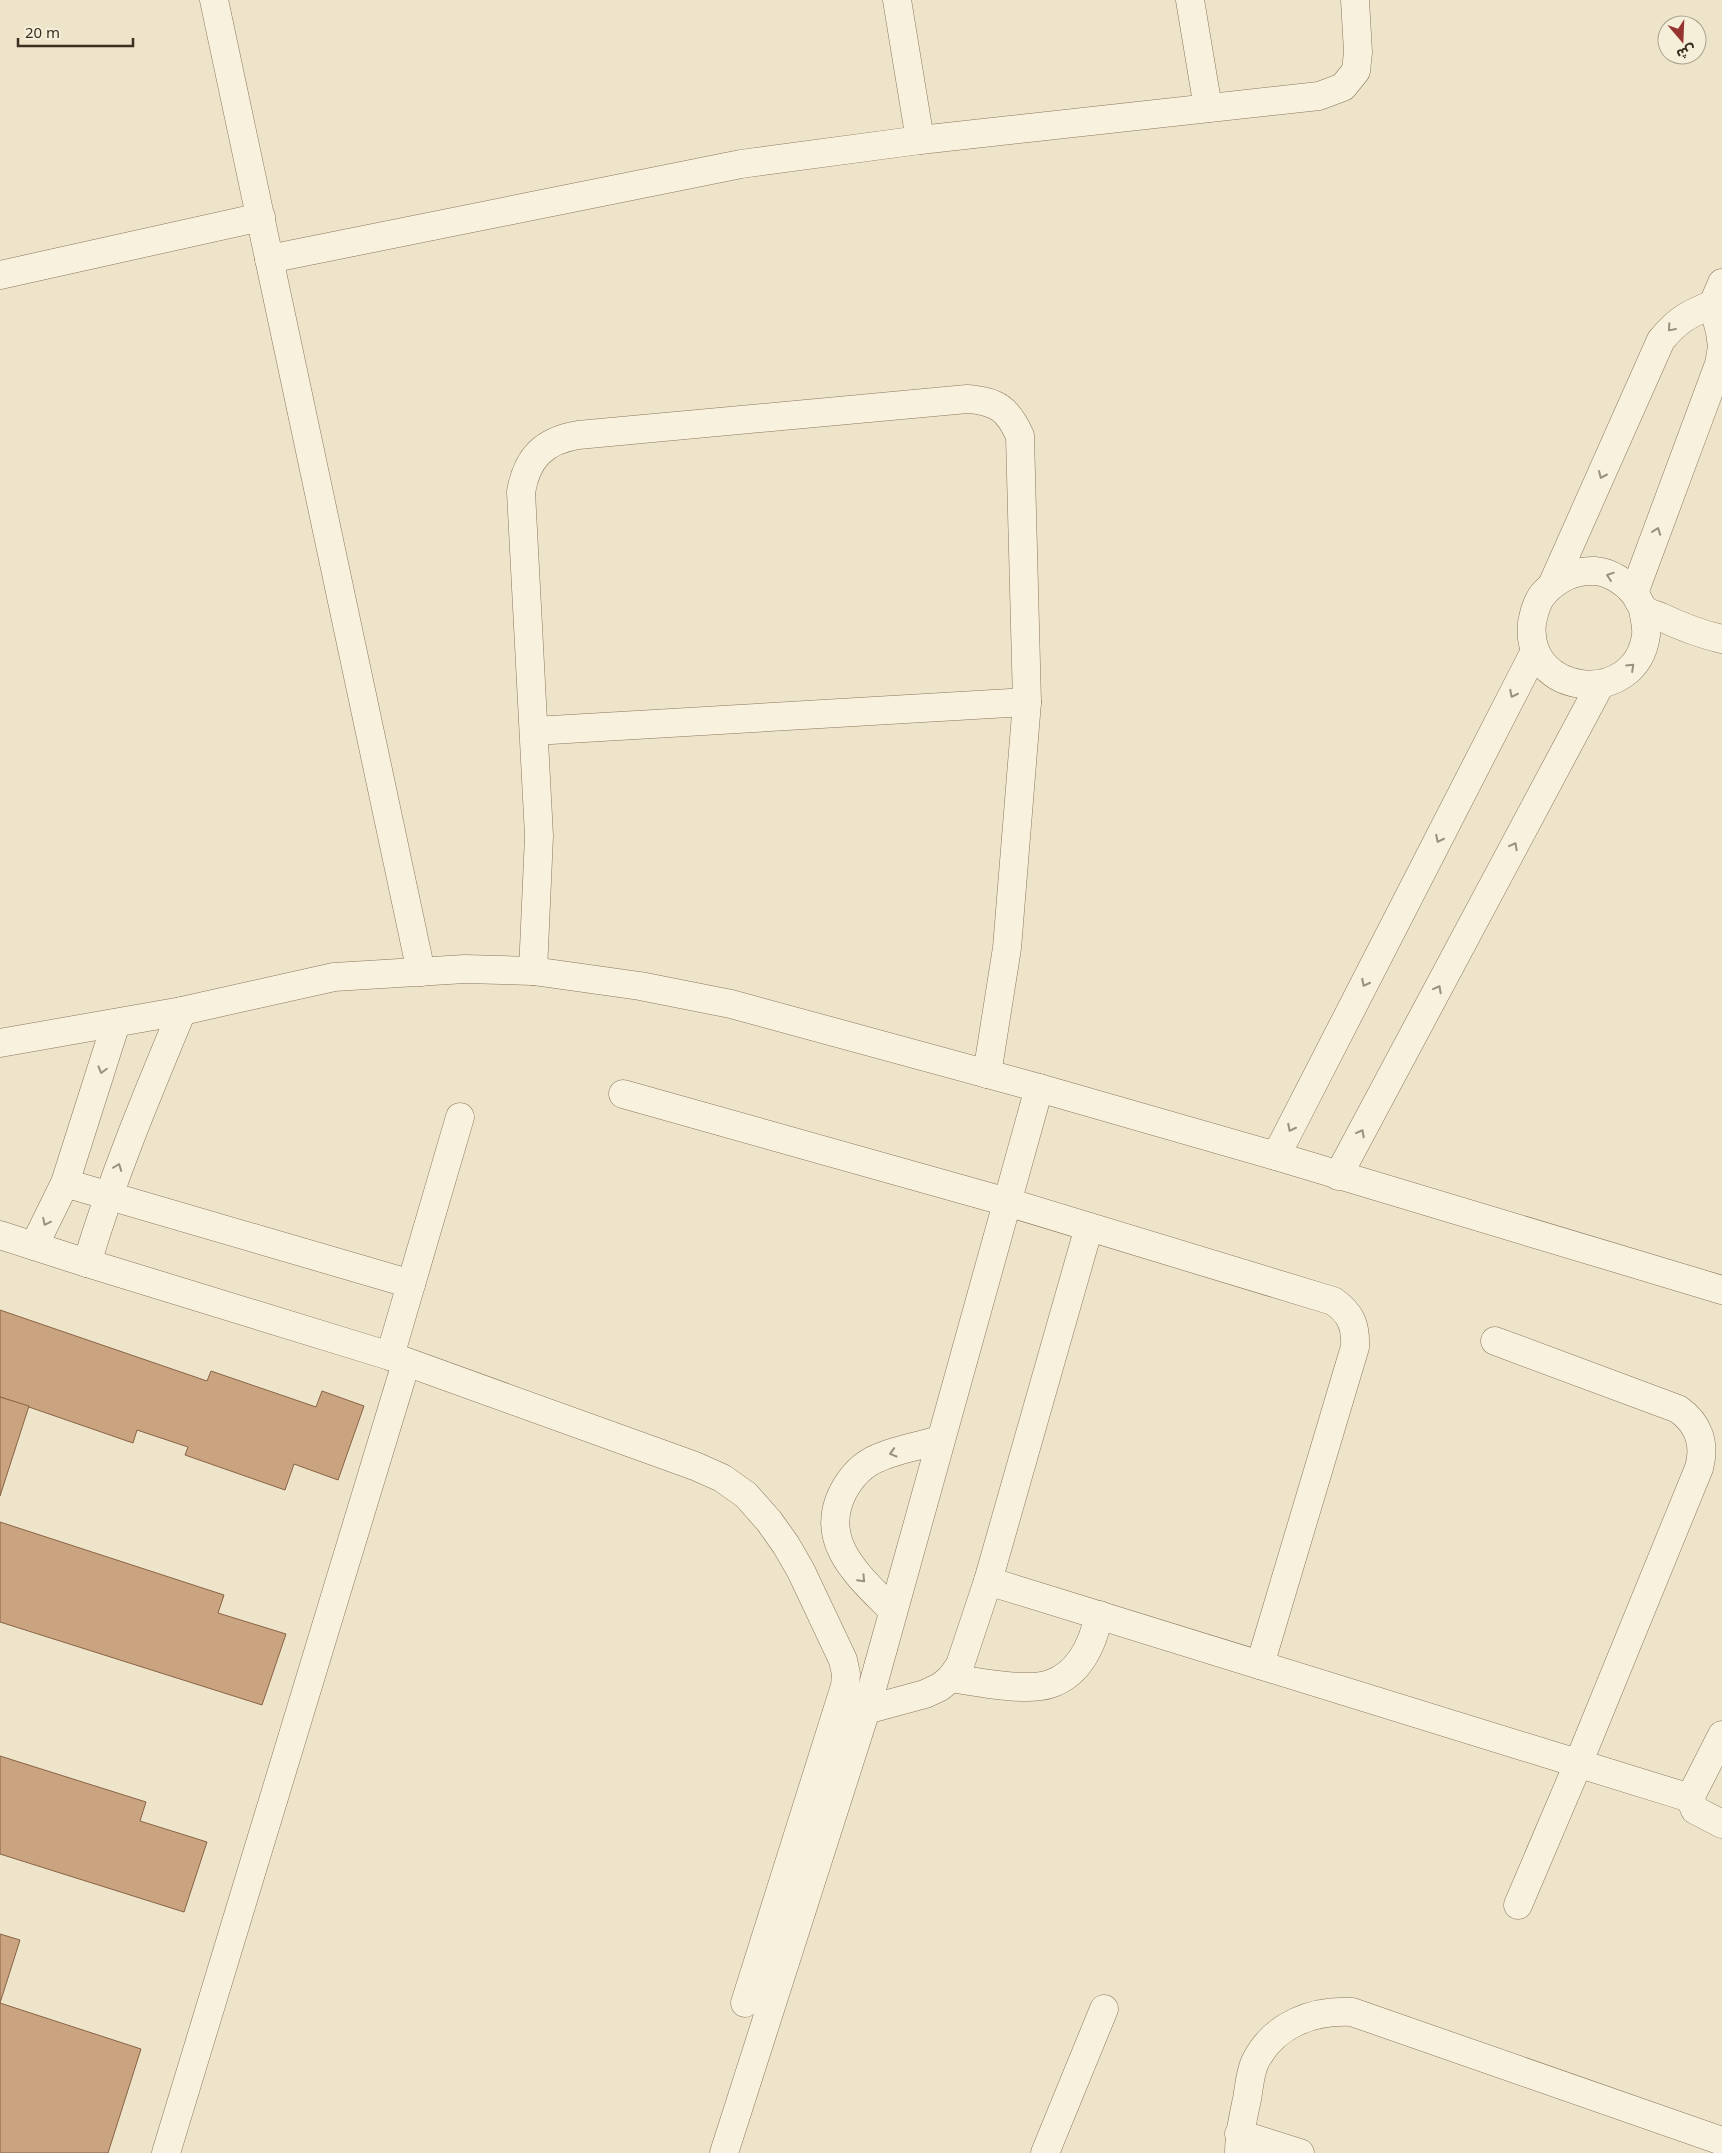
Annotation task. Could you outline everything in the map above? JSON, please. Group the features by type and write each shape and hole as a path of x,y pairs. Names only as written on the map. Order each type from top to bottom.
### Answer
{"lane":[{"path":"214,0 421,972"},
{"path":"897,0 920,140"},
{"path":"1190,0 1208,108"},
{"path":"269,259 741,164 920,140 1319,96 1343,87 1356,72 1358,52 1355,0"},
{"path":"0,275 261,217"},
{"path":"1717,294 1722,347 1719,364 1639,601 1646,635 1638,660 1618,679 1600,685 1580,686 1562,679 1546,668 1536,651 1531,632 1534,613 1541,596 1553,583 1661,340 1676,322 1717,294"},
{"path":"533,971 539,836 521,492 528,465 549,444 563,437 968,399 985,400 1001,408 1013,420 1020,436 1027,702 1007,948 987,1074"},
{"path":"1553,583 1573,573 1596,571 1618,578 1639,601 1692,632 1722,639"},
{"path":"1276,1156 1536,651"},
{"path":"1338,1176 1600,685"},
{"path":"534,731 1027,702"},
{"path":"0,1043 182,1011 334,977 466,968 533,971 640,986 731,1004 1038,1088 1276,1156 1722,1290"},
{"path":"87,1263 107,1197 182,1011"},
{"path":"34,1246 65,1184 116,1023"},
{"path":"724,2153 866,1710 1038,1088"},
{"path":"623,1094 1006,1202 1333,1301 1344,1308 1351,1318 1356,1332 1355,1347 1260,1665"},
{"path":"166,2153 398,1359 411,1284 460,1117"},
{"path":"65,1184 411,1284"},
{"path":"866,1710 925,1694 940,1687 951,1678 960,1665 988,1581 1089,1227"},
{"path":"0,1235 398,1359 696,1466 722,1478 746,1495 786,1545 801,1571 843,1660 846,1674 845,1686 745,2003"},
{"path":"1495,1341 1678,1409 1695,1424 1702,1446 1699,1468 1518,1905"},
{"path":"893,1611 854,1571 843,1555 836,1537 835,1518 840,1499 848,1482 861,1468 877,1458 940,1440"},
{"path":"988,1581 1690,1798"},
{"path":"951,1678 1013,1687 1050,1684 1064,1676 1077,1665 1088,1650 1095,1634 1099,1616"},
{"path":"1722,1735 1690,1798 1694,1810 1722,1824"},
{"path":"1044,2153 1104,2009"},
{"path":"1300,2153 1239,2144 1254,2063 1264,2047 1292,2022 1311,2014 1332,2011 1352,2012 1722,2142"}],"building":[{"path":"0,1310 207,1381 211,1371 316,1407 322,1391 364,1406 338,1480 294,1464 285,1490 185,1455 188,1447 137,1430 133,1443 0,1397"},
{"path":"0,1397 29,1406 0,1496"},
{"path":"0,1522 224,1595 218,1613 286,1634 262,1705 0,1622"},
{"path":"0,1756 146,1802 140,1821 207,1842 184,1912 0,1854"},
{"path":"0,1934 20,1940 0,2003"},
{"path":"0,2003 141,2049 108,2153 0,2153"}]}
